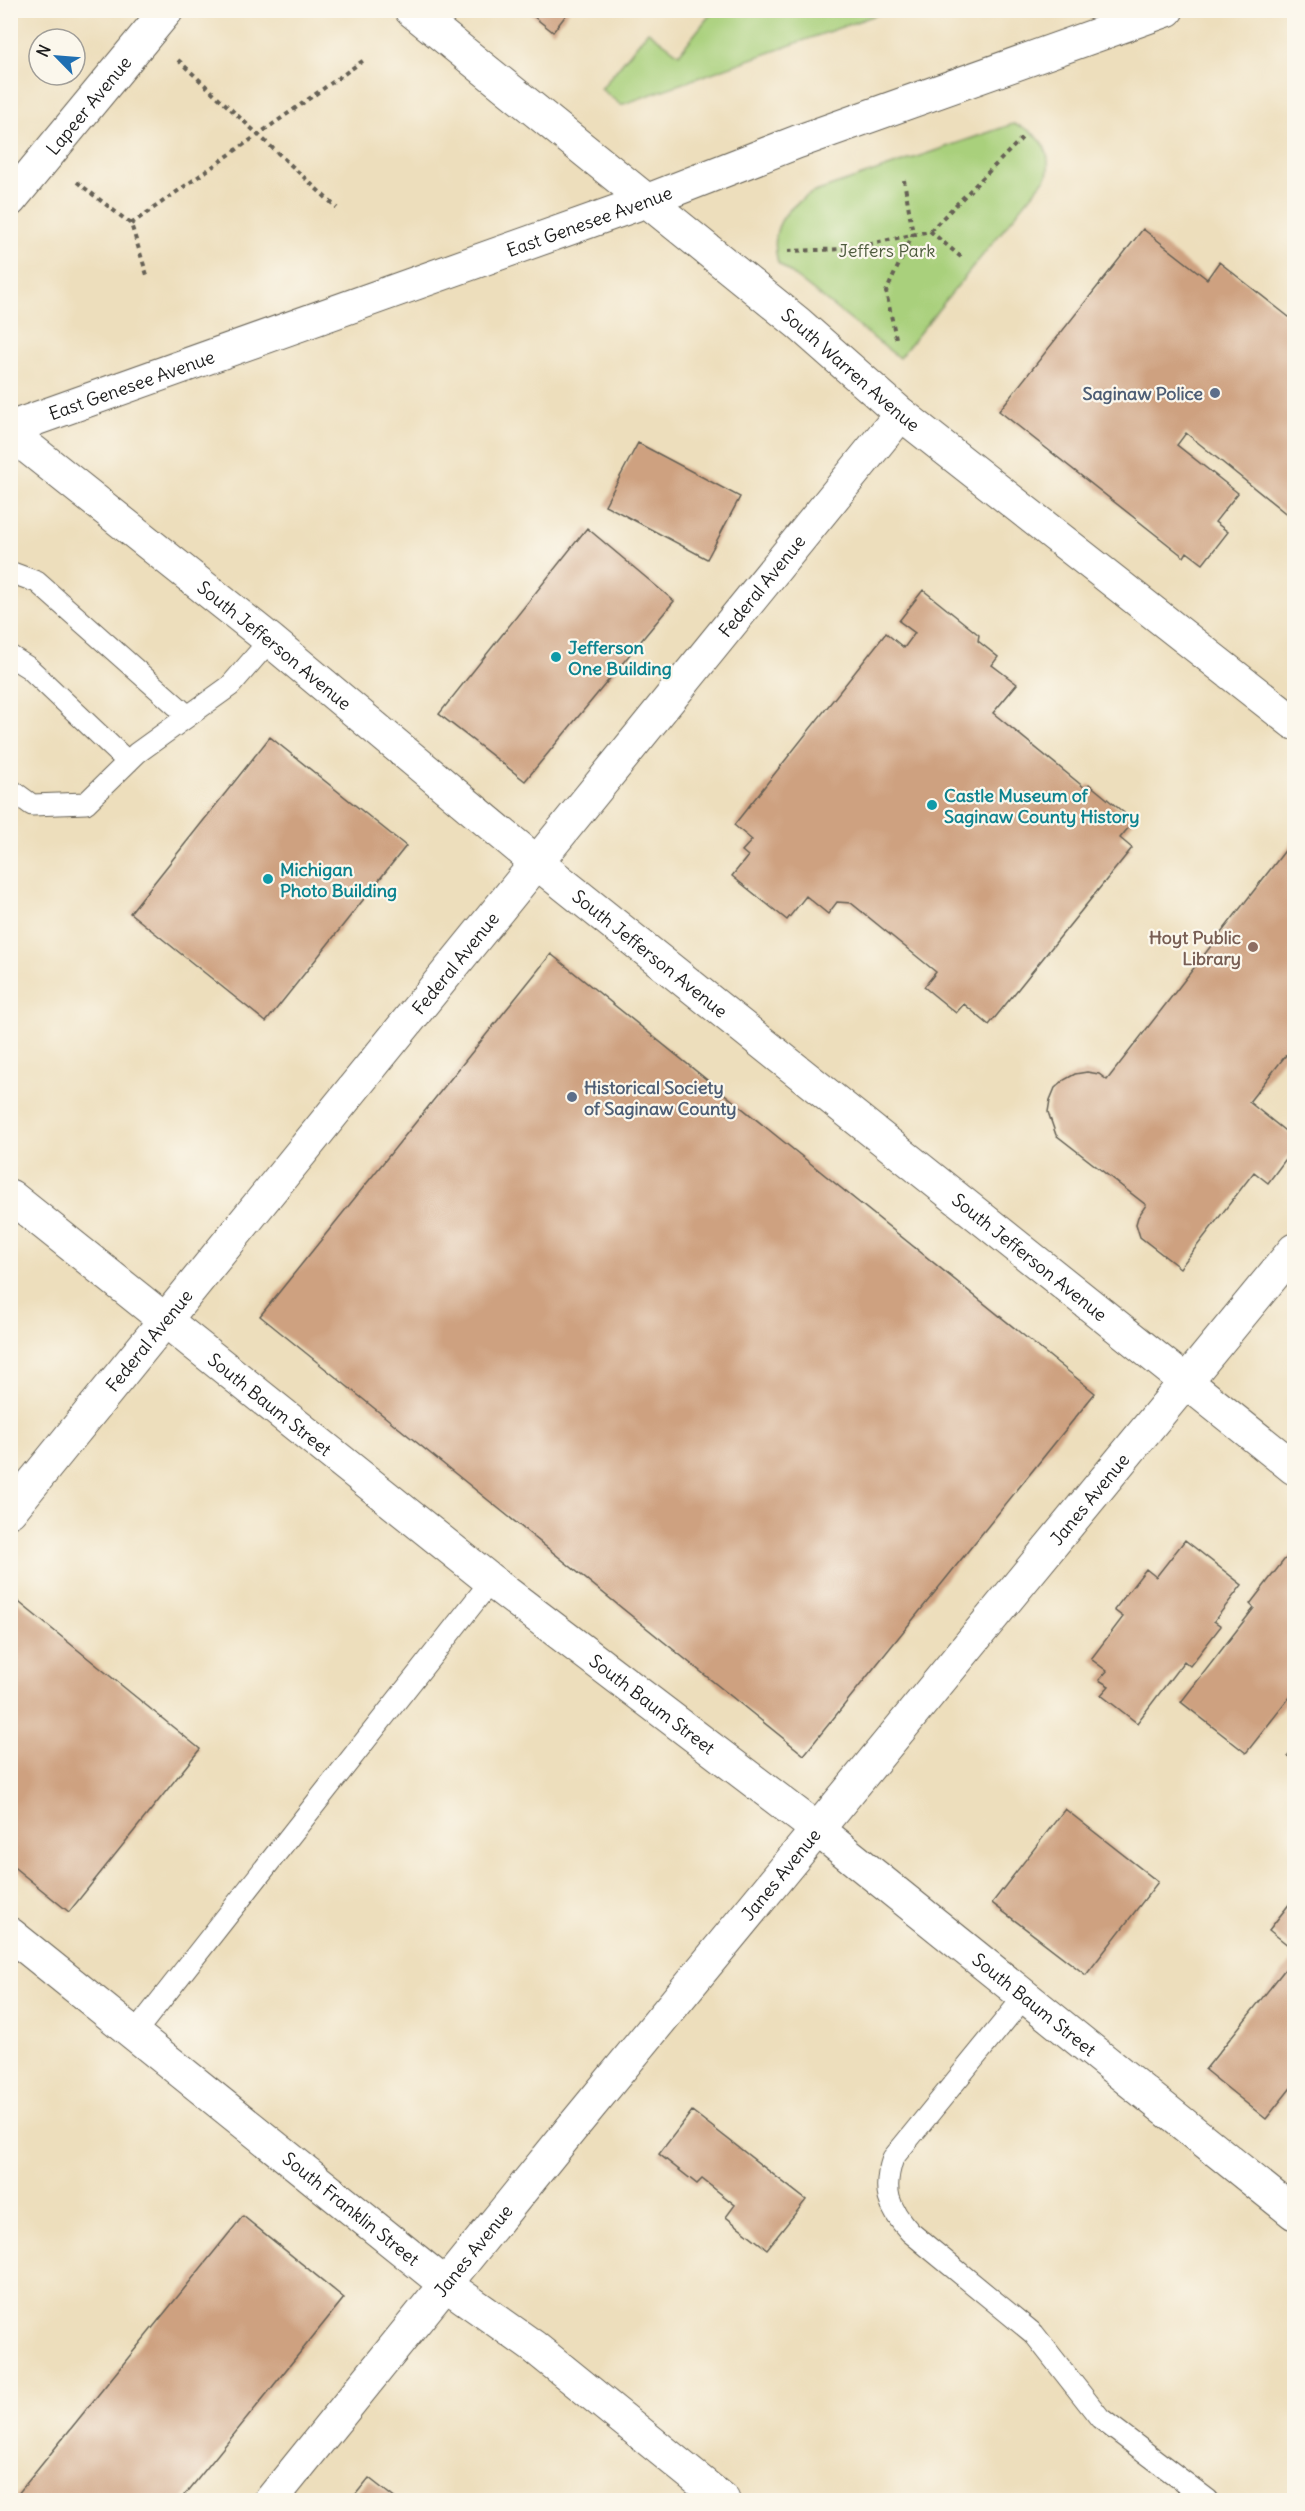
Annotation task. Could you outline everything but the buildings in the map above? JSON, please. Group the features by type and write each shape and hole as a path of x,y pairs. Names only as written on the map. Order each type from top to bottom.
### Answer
{"street":[{"name":"Lapeer Avenue","path":"10,200 167,10"},
{"name":"South Warren Avenue","path":"411,10 798,324 901,414 1294,723"},
{"name":"East Genesee Avenue","path":"10,431 646,201 796,142 1167,10"},
{"name":"Federal Avenue","path":"10,1511 901,414"},
{"name":"South Jefferson Avenue","path":"10,431 270,640 536,862 1294,1468"},
{"name":"South Baum Street","path":"10,1196 491,1581 818,1830 1294,2213"},
{"name":"Janes Avenue","path":"271,2500 445,2284 1294,1250"},
{"name":"South Franklin Street","path":"10,1934 445,2284 534,2347 723,2500"}],"lane":[{"path":"10,572 37,582 188,716"},
{"path":"10,789 32,805 87,803 128,762 231,686 270,640"},
{"path":"10,656 29,668 128,762"},
{"path":"134,2034 491,1581"},
{"path":"1025,1996 893,2158 887,2177 890,2204 896,2217 910,2232 1034,2334 1100,2418 1208,2500"}],"path":[{"path":"178,60 337,208"},
{"path":"131,224 364,60"},
{"path":"788,251 847,249 930,231 1023,137"},
{"path":"896,338 886,292 913,234 904,180"},
{"path":"76,182 131,224 147,275"},
{"path":"930,231 961,257"}],"green space":[{"path":"713,11 887,11 621,105 601,89 648,31 679,54"},
{"name":"Jeffers Park","path":"1013,124 1030,131 1042,143 1048,158 1047,176 899,358 778,263 775,240 777,230 793,206 812,193"}],"place":[{"name":"Saginaw Police","path":"1215,393"},
{"name":"Jefferson One Building","path":"556,657"},
{"name":"Castle Museum of Saginaw County History","path":"932,805"},
{"name":"Michigan Photo Building","path":"268,879"},
{"name":"Hoyt Public Library","path":"1253,947"},
{"name":"Historical Society of Saginaw County","path":"572,1097"}]}
